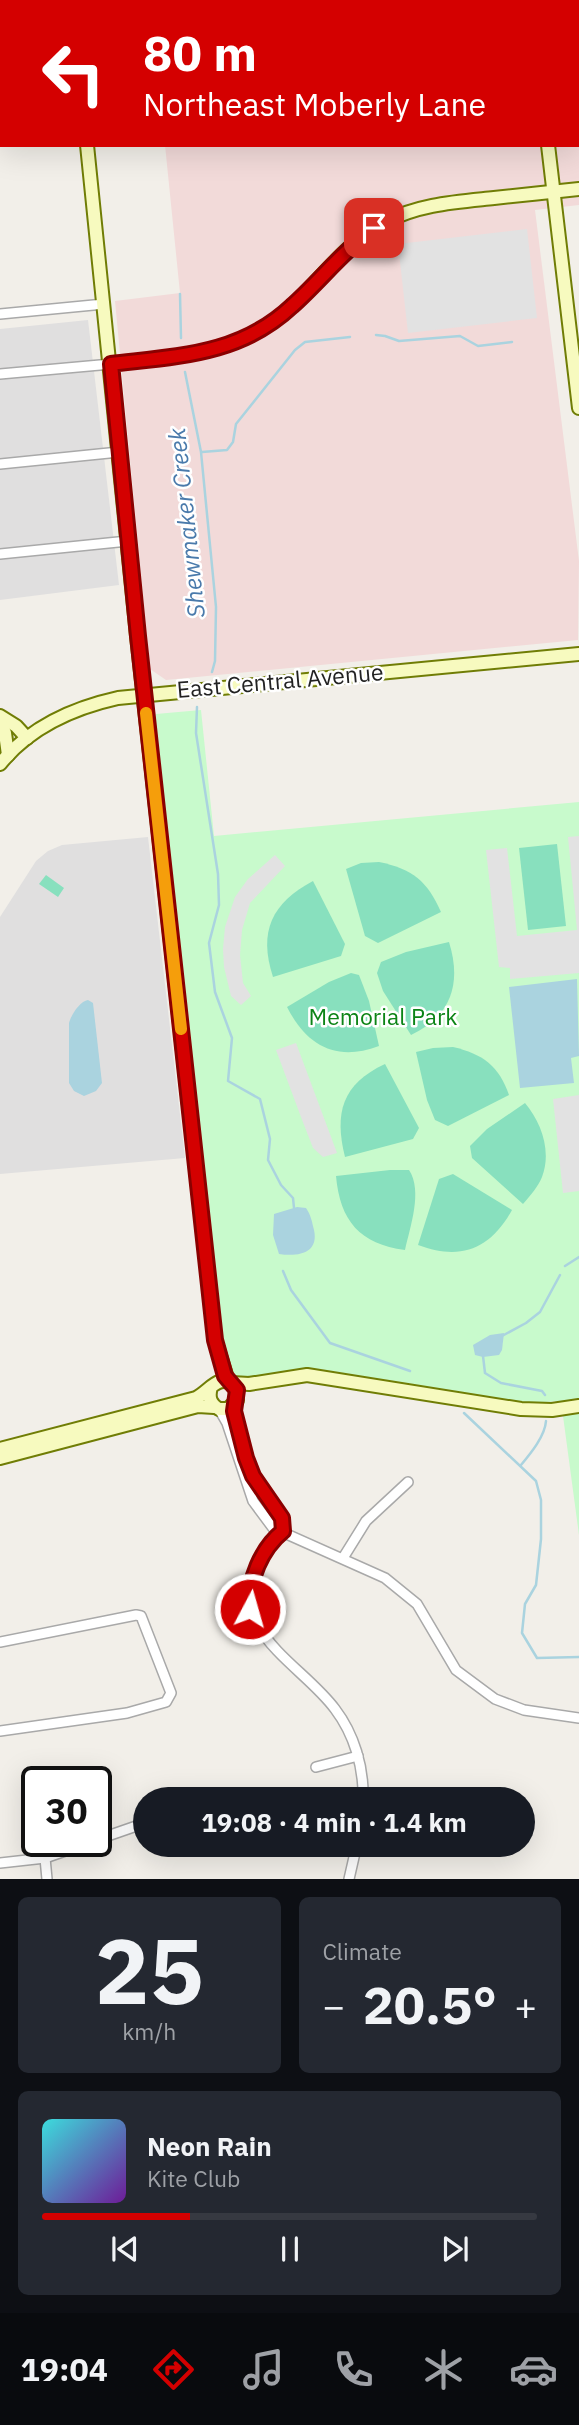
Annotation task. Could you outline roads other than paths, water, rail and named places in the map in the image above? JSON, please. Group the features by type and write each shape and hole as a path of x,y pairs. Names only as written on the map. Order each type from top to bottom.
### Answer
{"street":[{"path":"87,147 215,1340 209,1394 227,1423 253,1501 274,1528 385,1578 418,1604 456,1670 495,1699 524,1710 579,1718"},
{"path":"548,147 579,408"},
{"path":"0,374 212,351 248,337 274,321 293,306 361,238 374,228 401,215 450,202 579,189"},
{"path":"0,314 104,304"},
{"path":"0,464 119,452"},
{"path":"0,554 128,541"},
{"name":"East Central Avenue","path":"4,760 27,738 58,719 85,707 118,698 579,654"},
{"path":"0,716 16,726 27,738"},
{"path":"0,722 5,733 4,760"},
{"path":"215,1340 230,1382 237,1390 235,1402 241,1441 253,1476 282,1518 283,1531 267,1548 253,1576 249,1595 250,1609 276,1649 334,1707 351,1733 364,1787"},
{"path":"0,1449 196,1398 220,1380 249,1384 307,1375 521,1409 552,1410 579,1406"},
{"path":"0,1458 198,1406 228,1409 235,1402 284,1379"},
{"path":"344,1558 366,1521 408,1482"},
{"path":"0,1642 141,1616 171,1693 166,1702 127,1713 0,1731"},
{"path":"316,1767 358,1756"},
{"path":"112,1835 133,1827"},
{"path":"0,1863 48,1857"},
{"path":"349,1879 354,1857"},
{"path":"45,1858 47,1879"}],"water":[{"path":"577,979 579,1056 571,1058 574,1083 520,1088 509,987"},
{"path":"88,1000 93,1003 102,1083 96,1091 84,1096 74,1091 69,1083 69,1023 76,1009"},
{"path":"297,1207 306,1208 309,1213 314,1230 313,1244 300,1254 279,1254 273,1235 274,1214"},
{"path":"504,1333 499,1355 475,1355 473,1345 490,1335"}],"waterway":[{"name":"Shewmaker Creek","path":"180,294 181,338"},
{"path":"376,335 399,341 460,336 478,346 512,342"},
{"path":"202,452 227,450 233,442 236,424 295,350 305,342 350,337"},
{"name":"Shewmaker Creek","path":"185,372 201,452 216,607 215,661 212,672"},
{"name":"Shewmaker Creek","path":"197,707 196,733 218,874 219,905 209,943 215,992 232,1038 228,1081 260,1099 270,1139 268,1160 281,1185 293,1198 294,1208"},
{"path":"565,1266 579,1257"},
{"name":"Shewmaker Creek","path":"283,1271 291,1290 330,1343 410,1371"},
{"path":"502,1336 540,1312 560,1275"},
{"path":"483,1356 485,1373 501,1383 542,1391 545,1395"},
{"name":"Shewmaker Creek","path":"464,1413 536,1481 541,1500 541,1539 536,1585 525,1604 522,1633 537,1658 579,1657"},
{"path":"521,1465 540,1438 546,1421"}],"park label":[{"name":"Memorial Park","path":"383,1017"}]}
